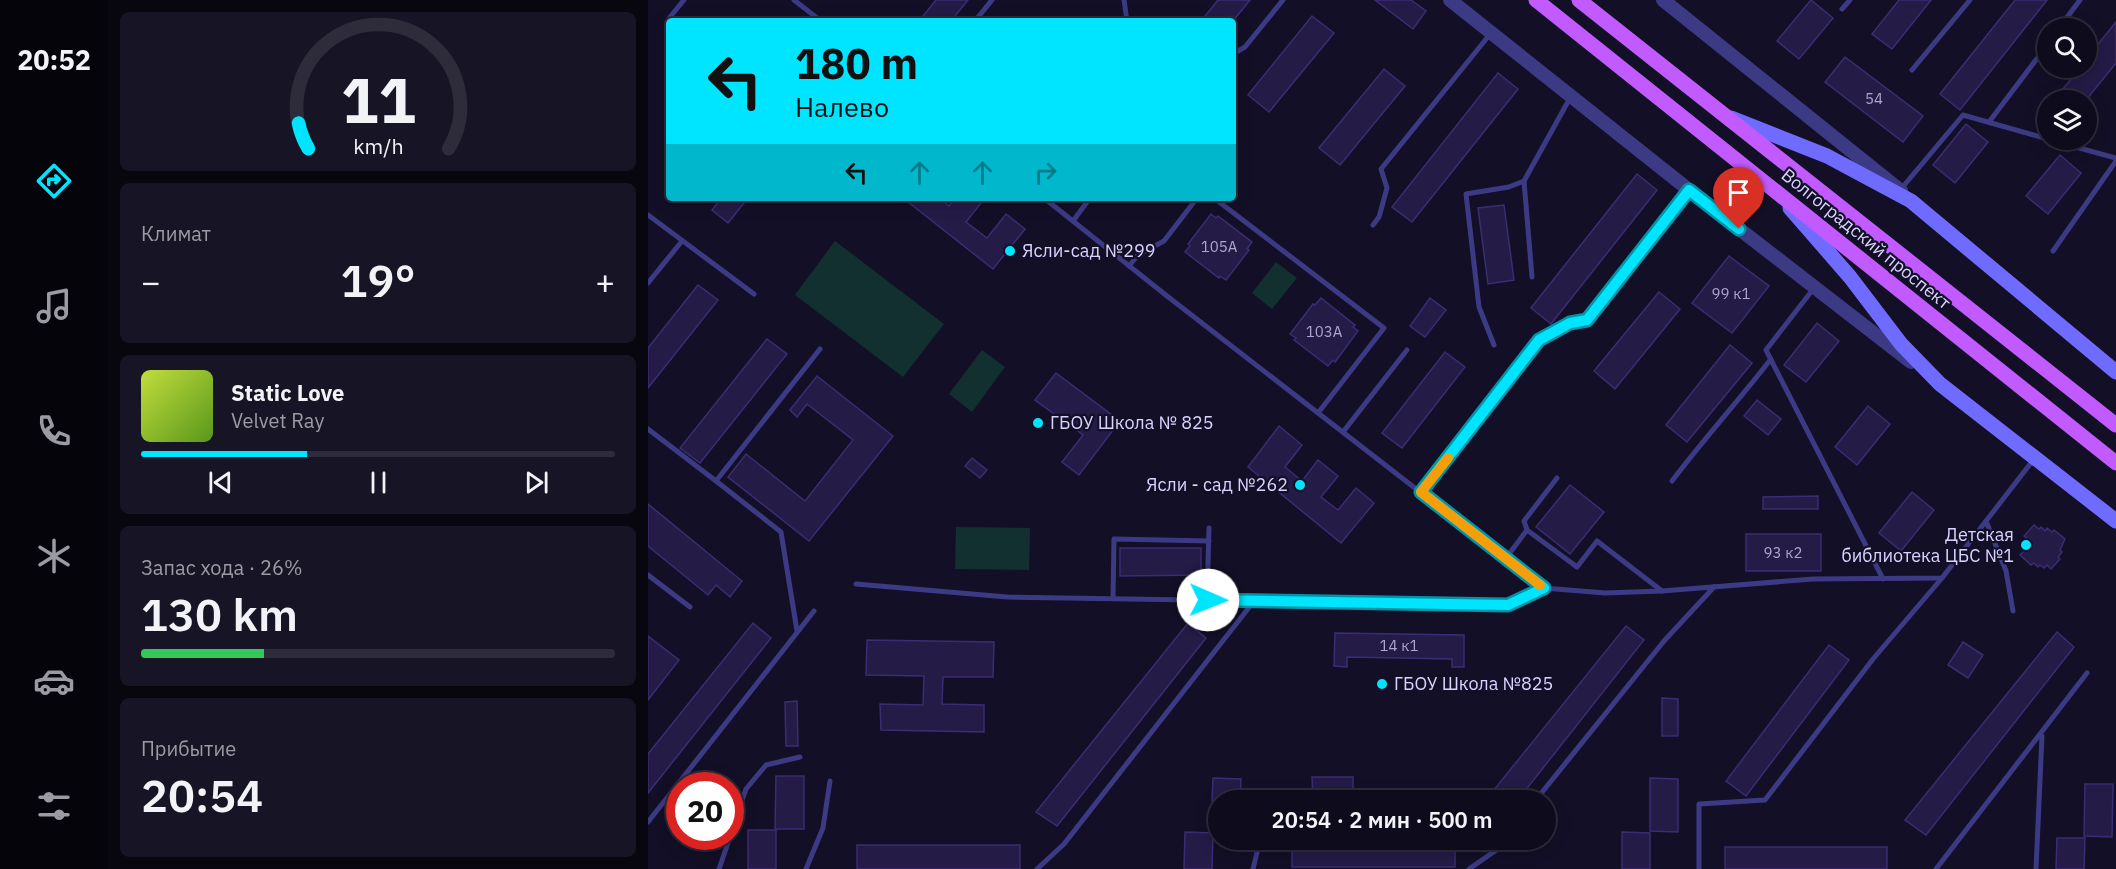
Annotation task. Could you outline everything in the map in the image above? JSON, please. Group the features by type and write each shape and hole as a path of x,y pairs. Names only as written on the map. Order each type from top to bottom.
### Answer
{"main road":[{"name":"Волгоградский проспект","path":"1536,0 2116,463"},
{"name":"Волгоградский проспект","path":"1578,0 2116,425"},
{"path":"1720,114 1827,156 1906,195 2115,369"},
{"path":"1777,192 1850,278 1901,344 1940,384 2116,521"}],"street":[{"path":"1450,0 1689,190 1940,384"},
{"path":"1663,0 1906,195"}],"lane":[{"path":"670,17 684,0"},
{"path":"794,0 817,18"},
{"path":"977,18 992,0"},
{"path":"1124,0 1127,18"},
{"path":"1236,52 1245,47 1283,0"},
{"path":"1842,9 1850,0"},
{"path":"1912,70 1970,0"},
{"path":"2066,18 2080,0"},
{"path":"1373,225 1379,217 1387,188 1381,169 1491,33"},
{"path":"1989,122 2037,59"},
{"path":"1532,277 1524,181 1571,97"},
{"path":"1906,195 1963,115 2037,136"},
{"path":"2053,251 2116,160 2084,150"},
{"path":"1494,345 1479,307 1466,194 1509,187 1524,181"},
{"path":"1421,492 1539,340 1570,323 1587,320 1689,190"},
{"path":"1048,201 1544,588"},
{"path":"1073,221 1088,201"},
{"path":"1129,266 1137,255 1164,241 1195,201"},
{"path":"1219,201 1384,328 1318,413"},
{"path":"648,215 754,294"},
{"path":"648,283 681,241"},
{"path":"1815,287 1766,351 1883,579"},
{"path":"717,481 820,349"},
{"path":"1343,432 1407,350"},
{"path":"1672,481 1697,447 1731,410 1771,359"},
{"path":"648,429 781,532 797,631"},
{"path":"1699,869 1699,804 1765,800 1873,659 1942,578 2035,458"},
{"path":"1557,478 1524,520 1527,530 1578,567 1597,541 1662,591"},
{"path":"1986,521 2006,571 2013,611"},
{"path":"1208,600 1209,528"},
{"path":"1506,558 1527,530"},
{"path":"1113,598 1114,539 1209,541"},
{"path":"648,575 690,607"},
{"path":"856,584 1007,597 1508,605 1544,588 1605,593 1662,591 1813,579 1942,578"},
{"path":"1544,790 1664,641 1714,587"},
{"path":"1037,869 1064,844 1254,601"},
{"path":"648,822 814,610"},
{"path":"1936,869 2087,673"},
{"path":"2036,869 2042,734"},
{"path":"744,795 746,789 766,765 800,757"},
{"path":"806,869 823,828 830,781"},
{"path":"719,869 725,850"},
{"path":"1253,869 1258,850"},
{"path":"1469,869 1496,850"}],"green space":[{"path":"835,241 944,324 903,377 795,295"},
{"path":"1276,262 1297,278 1272,309 1252,293"},
{"path":"982,350 1005,367 972,412 949,394"},
{"path":"956,527 1030,528 1029,570 955,569"}],"building":[{"path":"936,0 968,0 953,18 921,18"},
{"path":"1218,0 1250,0 1235,18 1203,18"},
{"path":"1375,0 1411,0 1426,11 1413,29"},
{"path":"1811,0 1833,18 1799,59 1777,41"},
{"path":"1899,0 1931,0 1892,49 1872,34"},
{"path":"2015,0 2047,0 1960,110 1940,94"},
{"path":"1312,16 1334,33 1269,112 1248,95"},
{"path":"2116,22 2116,63 2094,90 2062,90 2072,78 2097,78 2097,45"},
{"path":"1845,57 1923,116 1903,142 1825,82"},
{"path":"1384,69 1405,86 1340,165 1319,148"},
{"path":"1498,73 1518,89 1412,222 1392,207"},
{"path":"1966,124 1988,142 1955,183 1933,165"},
{"path":"2060,155 2081,173 2048,214 2026,196"},
{"path":"1637,174 1657,190 1551,324 1531,308"},
{"path":"719,201 746,201 728,223 712,210"},
{"path":"907,201 943,201 949,206 953,201 983,201 966,222 987,238 1006,214 1025,229 993,269"},
{"path":"1504,205 1514,280 1488,284 1478,208"},
{"path":"1211,214 1216,218 1218,216 1252,242 1247,249 1249,250 1226,280 1220,276 1219,278 1185,252 1190,246 1188,244"},
{"path":"1729,256 1769,286 1732,333 1692,303"},
{"path":"698,285 718,300 648,388 648,348"},
{"path":"1659,292 1680,309 1615,389 1594,371"},
{"path":"1321,298 1355,325 1353,327 1358,331 1335,362 1333,360 1328,366 1294,340 1296,338 1290,334 1313,304 1315,305"},
{"path":"1430,298 1446,310 1425,337 1410,326"},
{"path":"1817,323 1839,341 1806,382 1784,365"},
{"path":"767,339 787,354 700,463 680,448"},
{"path":"1730,345 1752,363 1687,442 1666,425"},
{"path":"1445,352 1465,367 1402,448 1382,433"},
{"path":"1056,373 1120,421 1079,475 1062,462 1083,435 1035,400"},
{"path":"817,376 893,436 809,541 728,477 746,454 805,501 853,440 807,404 797,417 790,410"},
{"path":"1757,400 1781,419 1768,435 1744,416"},
{"path":"1868,406 1890,424 1857,465 1835,447"},
{"name":"Ясли - сад №262","path":"1279,426 1302,445 1285,467 1302,481 1318,460 1338,476 1321,497 1338,510 1356,488 1374,503 1341,543 1248,467"},
{"path":"972,458 987,470 980,478 965,466"},
{"path":"1570,485 1604,512 1570,554 1536,527"},
{"path":"1912,492 1934,510 1901,551 1879,533"},
{"path":"1818,496 1818,509 1763,509 1763,497"},
{"path":"648,504 742,581 730,597 716,585 708,595 648,546"},
{"path":"2034,525 2045,531 2047,528 2052,532 2054,530 2065,539 2060,550 2062,552 2058,557 2060,559 2051,569 2047,565 2044,568 2034,563 2031,565 2020,555 2024,551 2021,549 2026,544 2023,542 2027,538 2024,536"},
{"path":"1746,534 1821,534 1821,571 1746,571"},
{"path":"1120,548 1201,548 1201,575 1120,576"},
{"path":"753,623 771,638 648,793 648,754"},
{"path":"1188,623 1206,638 1057,826 1036,812"},
{"path":"1626,626 1644,640 1526,790 1494,790"},
{"path":"2057,632 2074,647 1926,835 1905,820"},
{"path":"1335,633 1464,635 1464,667 1452,667 1452,659 1347,657 1347,667 1334,666"},
{"path":"648,636 679,660 648,700"},
{"path":"867,640 994,642 993,677 943,677 942,704 984,705 984,732 881,730 880,704 923,705 924,676 866,675"},
{"path":"1963,642 1983,655 1968,678 1948,665"},
{"path":"1829,645 1849,660 1746,796 1726,781"},
{"path":"1662,698 1678,699 1678,736 1662,736"},
{"path":"797,701 798,746 786,746 785,702"},
{"path":"776,776 804,776 804,829 775,829"},
{"path":"1312,777 1353,777 1353,790 1313,790"},
{"path":"1213,778 1241,779 1240,790 1212,790"},
{"path":"1650,778 1678,779 1678,832 1650,831"},
{"path":"2085,784 2113,784 2112,837 2084,836"},
{"path":"748,830 776,830 776,869 748,869"},
{"path":"1185,832 1208,833 1208,850 1213,850 1212,869 1184,869"},
{"path":"1622,832 1650,833 1650,869 1622,869"},
{"path":"2057,838 2085,838 2084,869 2056,869"},
{"path":"857,845 1020,845 1020,869 857,869"},
{"path":"1725,847 1887,847 1887,869 1725,869"},
{"path":"1292,850 1455,850 1455,867 1292,867"}],"slow traffic":[{"path":"1448,458 1421,492 1540,585"}],"place":[{"name":"Ясли-сад №299","path":"1010,251"},
{"name":"ГБОУ Школа № 825","path":"1038,423"},
{"name":"Ясли - сад №262","path":"1300,485"},
{"name":"Детская библиотека ЦБС №1","path":"2026,545"},
{"name":"ГБОУ Школа №825","path":"1382,684"}],"route":[{"path":"1208,600 1508,605 1544,588 1421,492 1539,340 1570,323 1587,320 1689,190 1739,229"}]}
